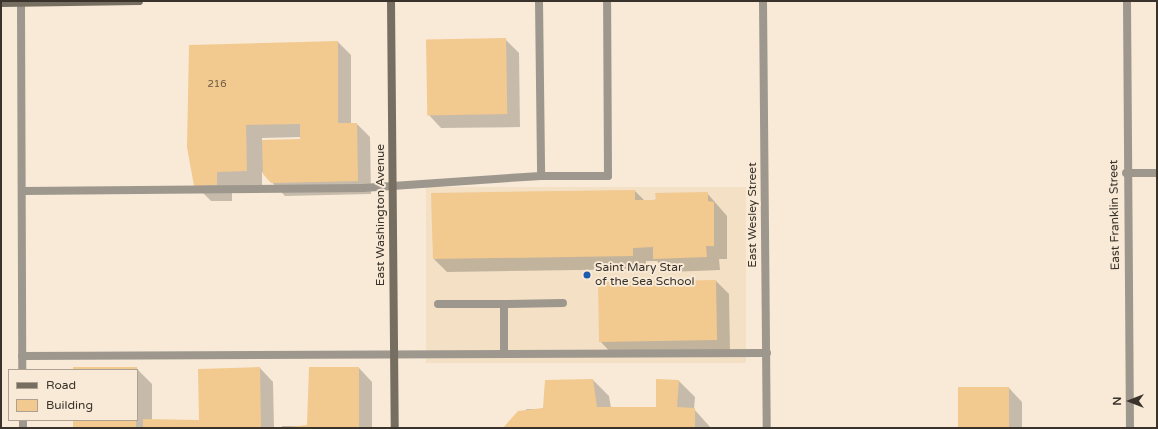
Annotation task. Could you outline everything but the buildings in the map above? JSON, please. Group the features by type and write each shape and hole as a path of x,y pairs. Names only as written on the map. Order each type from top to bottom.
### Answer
{"main road":[{"path":"1,4 139,1"},
{"name":"East Washington Avenue","path":"391,1 395,428"}],"street":[{"path":"539,1 541,176"},
{"path":"22,191 225,186 309,190 541,176 608,176 607,1"},
{"name":"East Wesley Street","path":"763,1 767,428"},
{"name":"East Franklin Street","path":"1127,1 1126,173 1130,428"},
{"path":"21,4 22,369"},
{"path":"1126,173 1157,173"},
{"path":"438,304 563,303"},
{"path":"504,304 504,351"},
{"path":"22,356 504,351 767,353"}],"shaded area":[{"name":"Saint Mary Star of the Sea School","path":"426,187 746,187 746,363 426,363"}],"place":[{"name":"Saint Mary Star of the Sea School","path":"587,275"}]}
